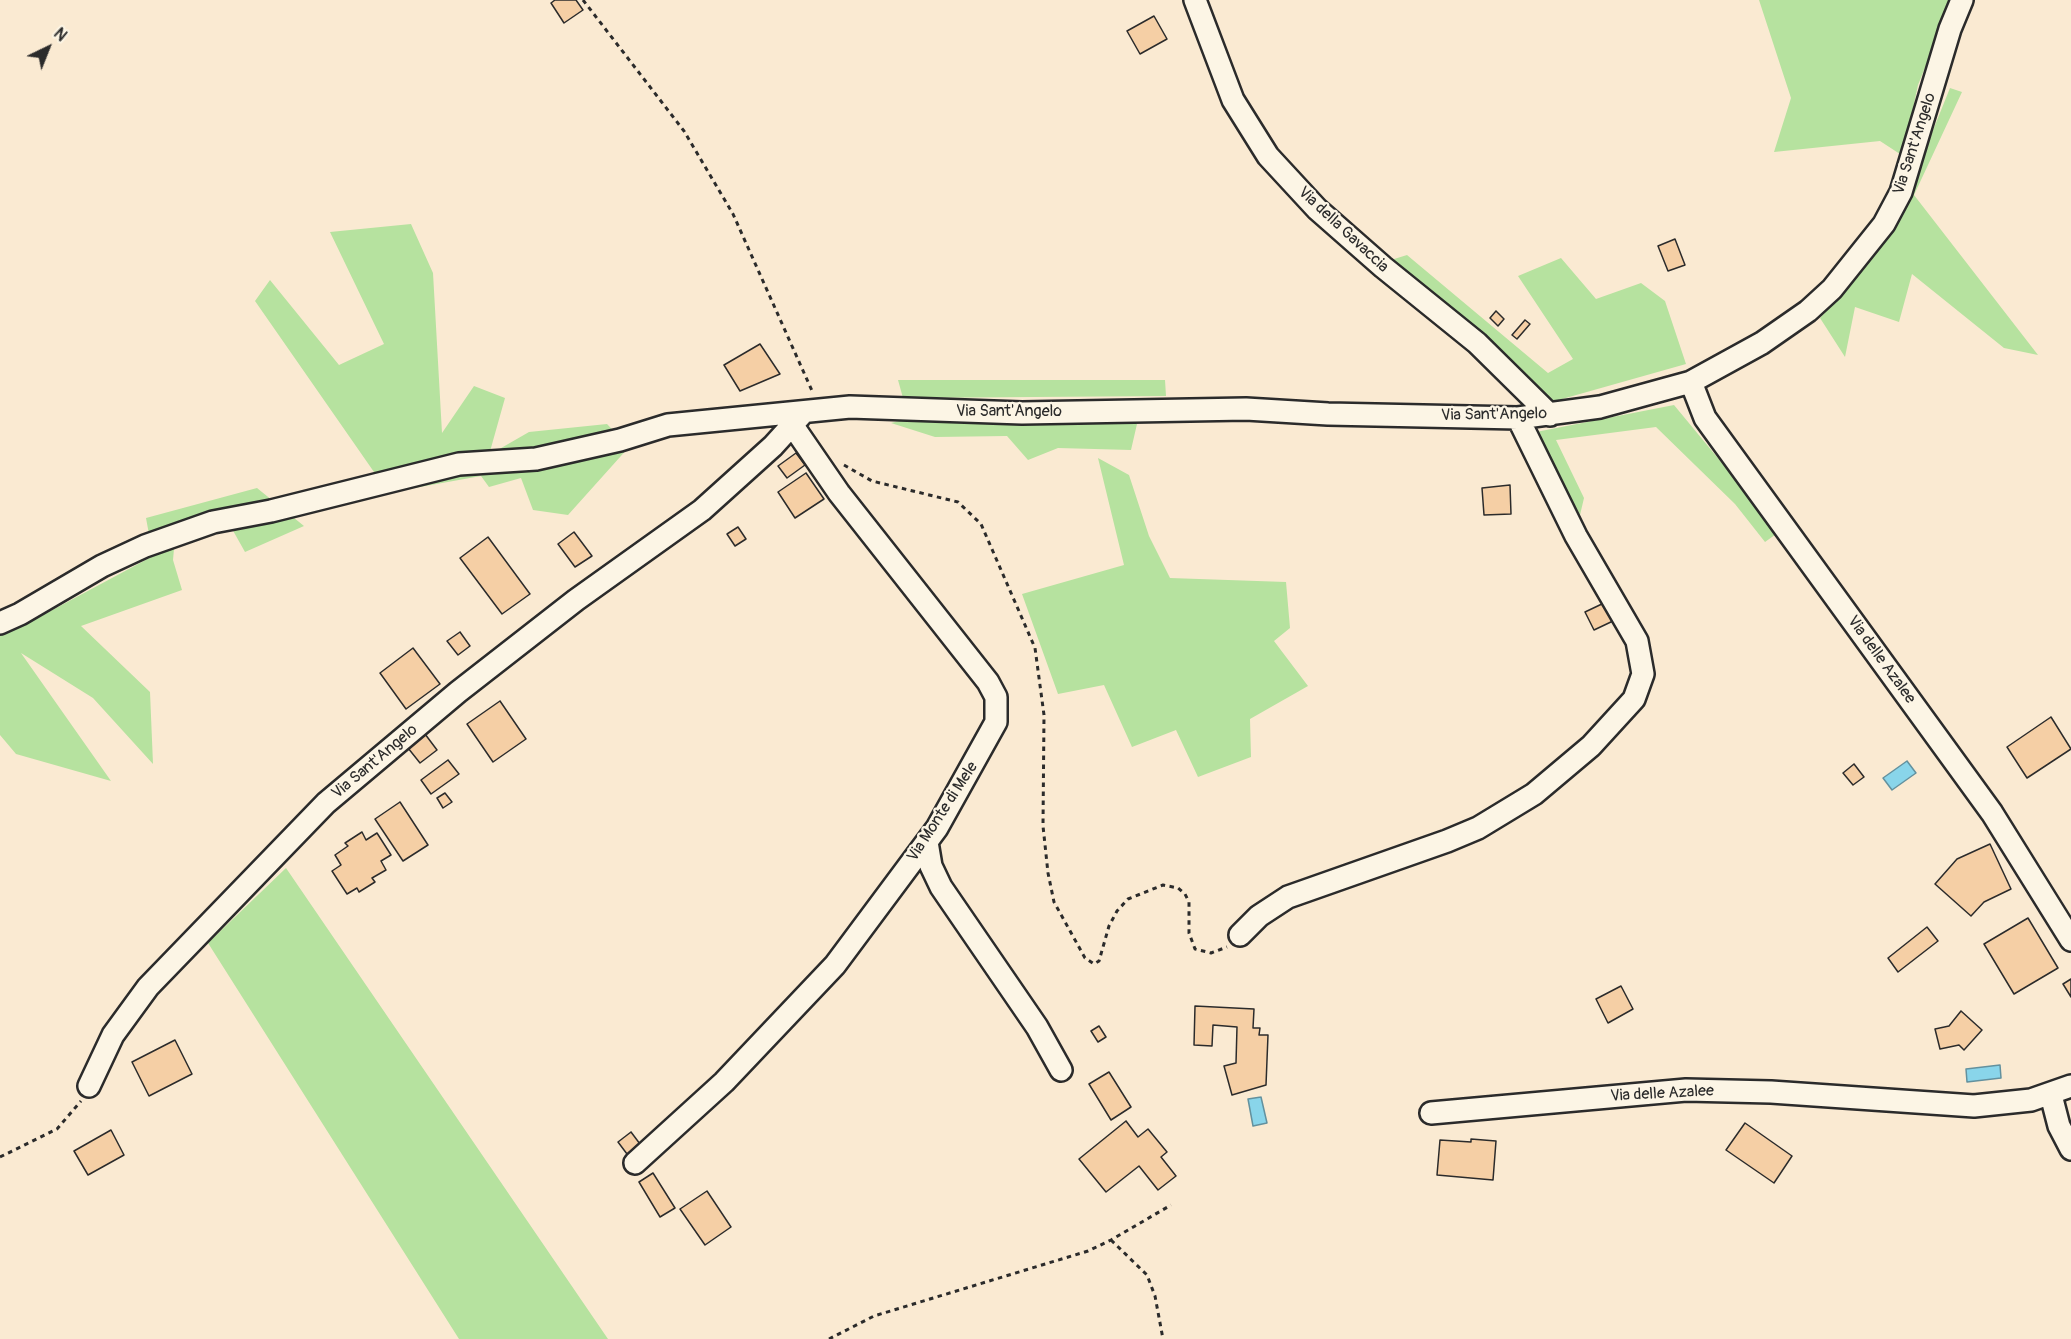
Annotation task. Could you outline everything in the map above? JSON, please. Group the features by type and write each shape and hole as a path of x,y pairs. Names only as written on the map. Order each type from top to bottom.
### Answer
{"street":[{"name":"Via della Gavaccia","path":"1195,0 1233,100 1252,133 1274,162 1317,209 1383,267 1477,343 1550,415"},
{"name":"Via Sant'Angelo","path":"0,623 20,614 102,566 145,546 213,522 271,511 459,464 536,459 620,440 668,425 806,417 850,407 1022,413 1246,409 1328,414 1518,418 1550,415 1647,396 1691,382 1762,343 1808,311 1832,289 1884,224 1901,192 1950,29 1962,0"},
{"name":"Via delle Azalee","path":"1691,382 1705,418 1992,813 2071,940"},
{"name":"Via Sant'Angelo","path":"89,1086 113,1035 148,987 326,804 458,692 576,600 702,510 806,417"},
{"name":"Via Monte di Mele","path":"635,1163 724,1082 835,965 927,842 991,736 998,717 996,697 983,676 943,629 839,493 806,417"},
{"path":"1240,935 1259,916 1288,897 1447,842 1478,828 1534,794 1583,753 1634,699 1643,674 1637,641 1576,536 1518,418"},
{"path":"927,842 931,866 941,887 1037,1027 1061,1070"},
{"name":"Via delle Azalee","path":"1431,1113 1686,1090 1771,1092 1974,1106 2031,1100 2071,1086"},
{"path":"2050,1095 2060,1126 2071,1149"}],"path":[{"path":"584,0 684,131 732,214 806,417"},
{"path":"842,464 872,480 958,502 981,524 1035,648 1044,715 1043,826 1048,873 1054,902 1085,958 1094,964 1099,961 1109,926 1117,911 1128,899 1163,885 1178,888 1185,894 1189,902 1188,933 1196,949 1202,952 1219,951 1240,935"},
{"path":"0,1157 57,1129 75,1110 89,1086"},
{"path":"829,1339 874,1316 1088,1251 1112,1240 1171,1205"},
{"path":"1112,1240 1147,1275 1155,1296 1163,1339"}],"green space":[{"path":"1759,0 1952,0 1918,85 1903,156 1880,141 1774,152 1791,98"},
{"path":"1950,88 1962,92 1914,195 2038,355 2004,348 1912,274 1899,322 1855,307 1845,357 1820,318 1843,293 1900,212"},
{"path":"411,224 433,273 442,433 474,386 505,398 489,455 529,432 607,424 629,447 568,515 533,510 521,478 489,487 481,476 381,494 374,472 255,301 270,280 339,365 384,344 330,232"},
{"path":"1407,255 1548,373 1573,359 1518,276 1561,258 1596,299 1641,283 1665,301 1686,364 1555,401 1537,391 1391,260"},
{"path":"898,380 1165,380 1166,396 903,398"},
{"path":"1674,405 1779,532 1765,542 1735,504 1656,427 1556,440 1584,498 1580,515 1536,432"},
{"path":"916,417 1137,424 1131,450 1058,448 1028,460 1007,436 935,437 891,423"},
{"path":"1098,458 1129,475 1149,536 1170,578 1286,582 1290,628 1274,641 1308,686 1250,719 1251,757 1198,777 1176,730 1132,747 1104,685 1058,694 1022,594 1124,565"},
{"path":"257,488 304,526 245,552 222,511 176,526 173,560 182,590 81,626 150,692 153,764 93,698 21,653 111,781 16,754 0,735 0,631 30,622 153,556 146,518"},
{"path":"286,868 608,1339 459,1339 208,943"}],"water":[{"path":"1907,761 1916,773 1892,790 1883,778"},
{"path":"2000,1065 2001,1078 1967,1082 1966,1069"},
{"path":"1261,1097 1267,1123 1253,1126 1248,1099"}],"building":[{"path":"555,0 576,0 583,10 564,23 551,3"},
{"path":"1154,16 1167,39 1140,54 1127,31"},
{"path":"1675,239 1685,265 1668,271 1658,246"},
{"path":"1496,311 1504,319 1498,326 1490,318"},
{"path":"1525,320 1530,324 1517,339 1512,335"},
{"path":"760,344 780,374 740,391 724,365"},
{"path":"796,453 805,465 787,478 778,466"},
{"path":"806,473 824,499 795,518 778,492"},
{"path":"1510,485 1511,514 1484,515 1482,488"},
{"path":"738,527 746,539 735,546 727,534"},
{"path":"574,532 592,556 575,567 558,544"},
{"path":"488,537 530,594 502,614 460,558"},
{"path":"1604,603 1613,621 1594,630 1585,612"},
{"path":"460,632 470,646 458,655 447,641"},
{"path":"413,648 440,684 406,709 380,673"},
{"path":"500,701 526,739 493,762 467,724"},
{"path":"2051,717 2071,749 2027,778 2007,747"},
{"path":"425,734 437,750 420,763 408,748"},
{"path":"448,760 459,774 431,794 421,780"},
{"path":"1854,764 1864,777 1853,785 1843,773"},
{"path":"445,793 452,802 443,808 437,798"},
{"path":"400,802 428,845 403,861 375,819"},
{"path":"362,832 366,840 377,833 391,855 381,861 386,870 372,878 375,882 359,892 357,888 347,894 332,871 341,865 335,855 348,846 345,843"},
{"path":"1990,844 2011,889 1984,902 1971,916 1935,884 1957,859"},
{"path":"2028,918 2058,968 2014,994 1984,944"},
{"path":"1927,927 1938,941 1898,972 1888,958"},
{"path":"2071,979 2071,997 2063,984"},
{"path":"1621,986 1633,1009 1608,1023 1596,999"},
{"path":"1195,1006 1254,1009 1253,1028 1260,1028 1259,1035 1268,1035 1266,1085 1232,1095 1224,1066 1236,1063 1237,1027 1213,1025 1212,1046 1194,1045"},
{"path":"1961,1011 1982,1030 1964,1050 1959,1045 1940,1049 1935,1029 1949,1026"},
{"path":"1099,1026 1106,1037 1098,1042 1091,1031"},
{"path":"175,1040 192,1074 149,1096 132,1062"},
{"path":"1109,1072 1131,1107 1111,1120 1089,1084"},
{"path":"1126,1121 1138,1137 1148,1129 1167,1152 1161,1157 1176,1176 1158,1190 1139,1166 1106,1192 1079,1159"},
{"path":"1745,1123 1792,1156 1774,1183 1726,1150"},
{"path":"111,1130 124,1155 88,1175 74,1151"},
{"path":"631,1132 640,1144 627,1154 618,1142"},
{"path":"1471,1139 1496,1141 1493,1180 1437,1175 1440,1140 1471,1142"},
{"path":"653,1173 675,1208 660,1217 639,1182"},
{"path":"707,1191 731,1227 705,1245 680,1209"}]}
